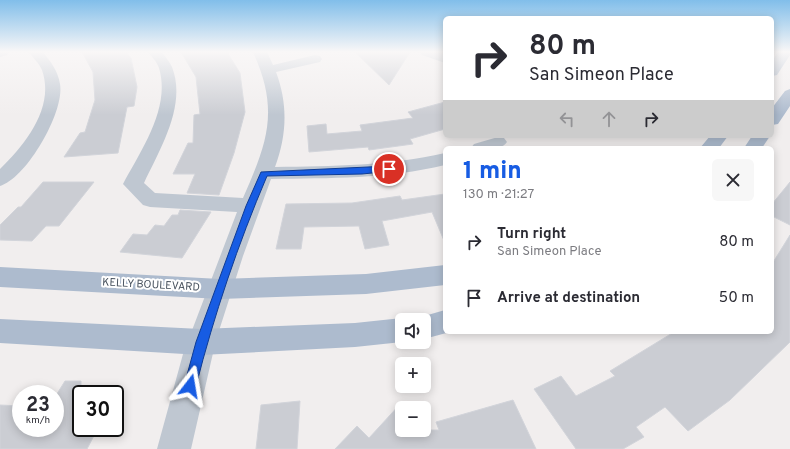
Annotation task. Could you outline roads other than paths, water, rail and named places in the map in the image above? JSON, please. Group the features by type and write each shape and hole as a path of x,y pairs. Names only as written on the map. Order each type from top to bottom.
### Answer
{"main road":[{"path":"774,117 790,94"},
{"path":"710,146 717,138"},
{"name":"KELLY BOULEVARD","path":"0,277 220,289 366,284 443,275"},
{"path":"431,325 443,322"},
{"path":"0,331 201,342 355,335 395,331"}],"street":[{"path":"0,180 36,140 50,112 51,73"},
{"path":"167,73 171,84 162,127 132,184 150,200 250,206"},
{"path":"174,449 201,342 250,206 264,173 273,144 277,117 273,86 268,73"},
{"path":"486,146 498,142"},
{"path":"264,173 362,171 402,168 443,159"}]}
